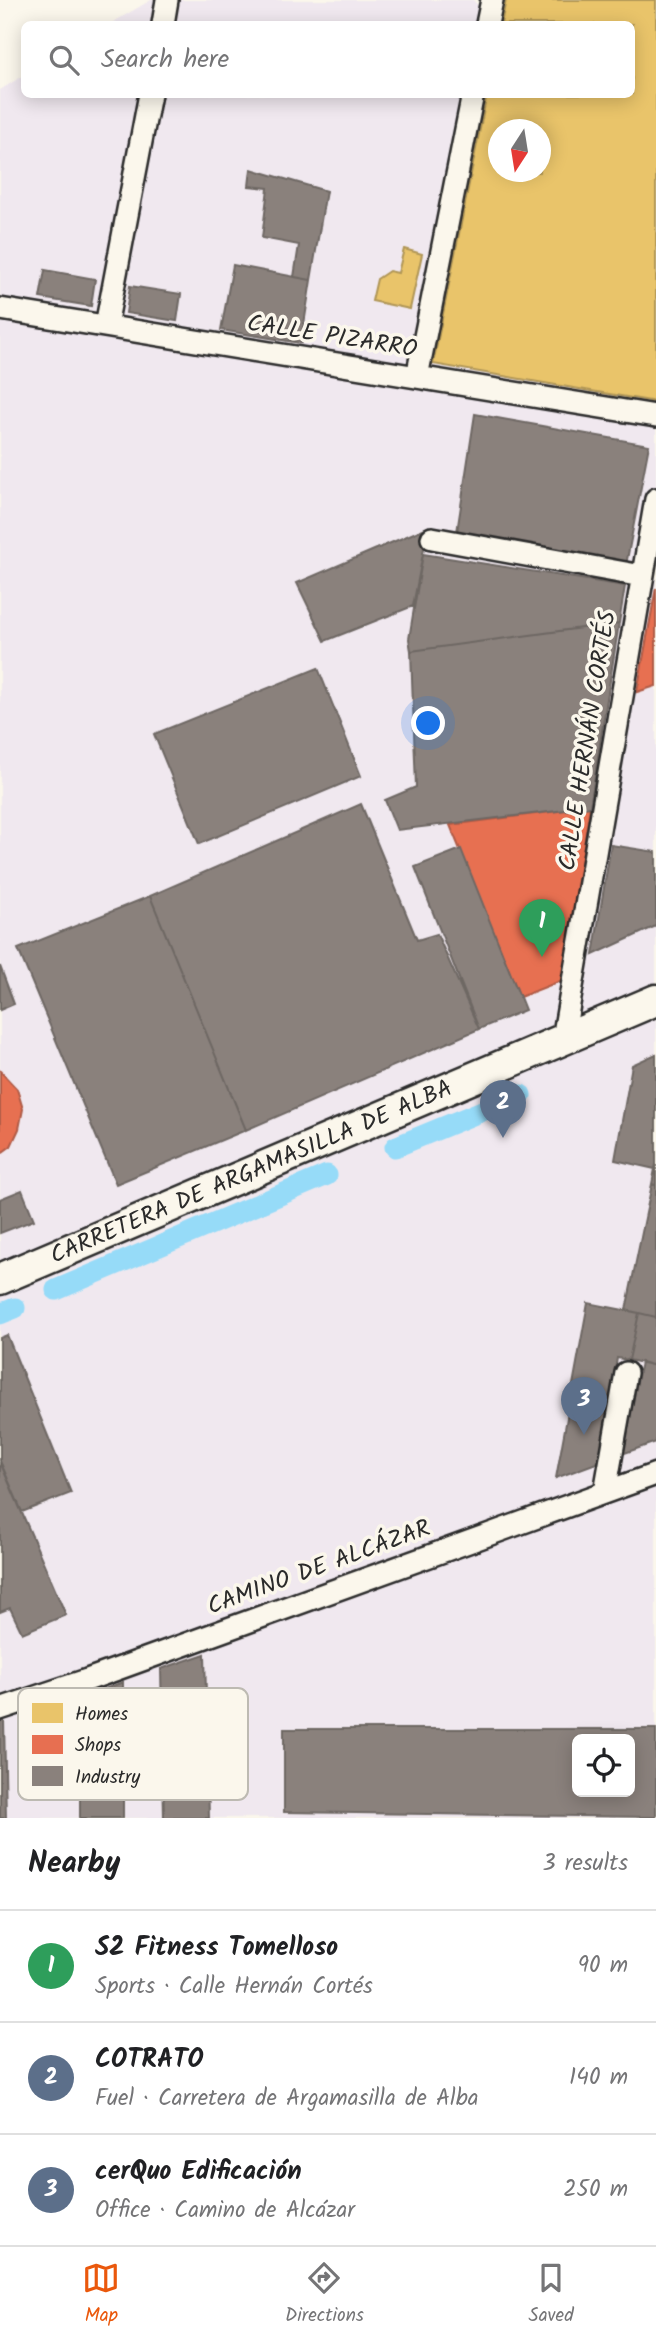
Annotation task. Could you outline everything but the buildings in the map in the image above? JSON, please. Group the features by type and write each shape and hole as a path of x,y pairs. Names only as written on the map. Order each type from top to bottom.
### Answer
{"highway":[{"name":"CARRETERA DE ARGAMASILLA DE ALBA","path":"0,1279 656,1000"}],"street":[{"path":"164,21 167,0"},
{"path":"488,21 492,0"},
{"path":"106,326 149,98"},
{"path":"417,377 472,98"},
{"name":"CALLE PIZARRO","path":"0,309 656,416"},
{"name":"CALLE HERNÁN CORTÉS","path":"563,1039 656,499"},
{"path":"432,538 642,576"},
{"path":"605,1492 626,1373"},
{"name":"CAMINO DE ALCÁZAR","path":"63,1688 656,1474"},
{"name":"CAMINO DE ALCÁZAR","path":"0,1709 18,1703"}],"shaded area":[{"path":"151,0 473,0 493,21 115,21"},
{"path":"21,77 21,98 565,98 656,195 656,1818 0,1818 0,90"}],"waterway":[{"path":"395,1147 521,1095"},
{"path":"56,1290 327,1175"},
{"path":"0,1314 15,1308"}],"place":[{"name":"S2 Fitness Tomelloso","path":"542,957"},
{"name":"COTRATO","path":"503,1138"},
{"name":"cerQuo Edificación","path":"584,1435"}]}
